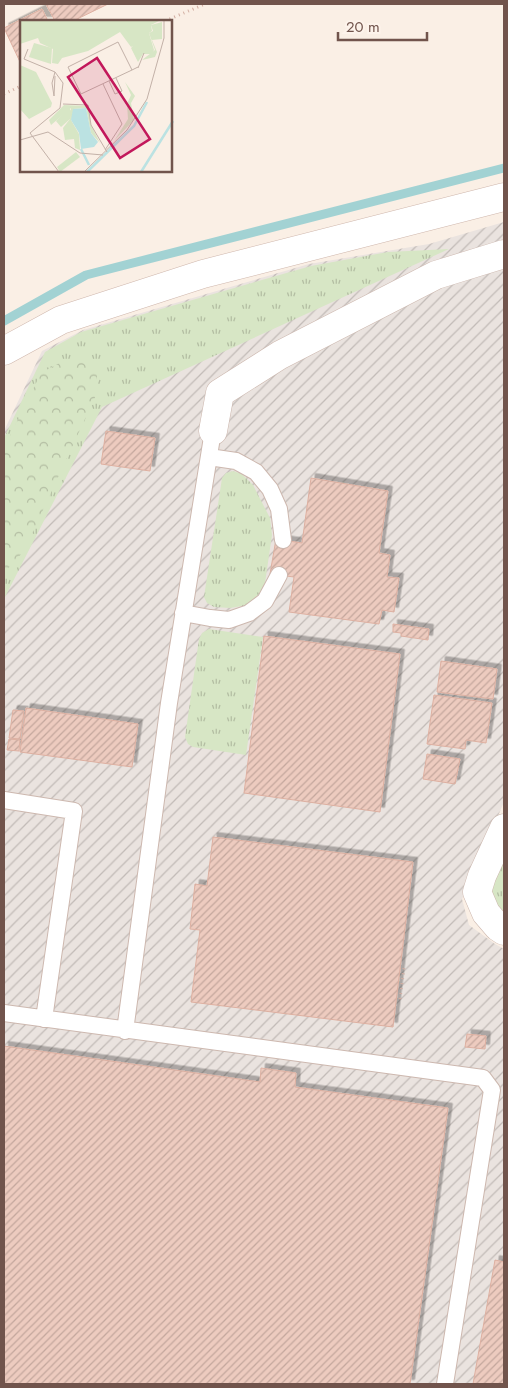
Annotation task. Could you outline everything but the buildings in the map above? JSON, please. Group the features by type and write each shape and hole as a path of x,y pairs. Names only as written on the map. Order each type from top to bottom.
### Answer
{"street":[{"path":"4,351 61,320 203,274 504,197"},
{"path":"213,430 220,393 280,354 436,275 504,254"},
{"path":"504,828 482,876 477,892 486,913 504,931"}],"lane":[{"path":"125,1031 169,703 213,430"},
{"path":"208,457 236,461 256,472 270,489 279,509 283,540"},
{"path":"183,613 229,620 249,613 265,601 279,575"},
{"path":"4,800 74,810 44,1019"},
{"path":"4,1013 125,1031 483,1078 492,1090 445,1384"}],"path":[{"path":"167,20 204,4"},
{"path":"4,94 20,86"},
{"path":"400,968 404,968 400,999"}],"shaded area":[{"path":"504,222 504,802 462,899 469,925 504,949 504,1384 4,1384 4,431 42,351 83,330 309,264 429,244"}],"green space":[{"path":"449,249 102,407 4,599 4,438 45,352 81,332 311,266 388,252"},
{"path":"63,361 81,361 97,372 97,393 24,551 4,573 4,448 41,373"},
{"path":"233,471 242,474 253,485 270,518 272,535 265,583 259,594 248,605 230,608 214,607 207,603 204,597 222,478 226,473"},
{"path":"209,629 263,637 246,755 193,747 188,744 185,737 199,639 202,633"},
{"path":"504,849 504,921 493,903 490,881"}],"waterway":[{"path":"4,321 86,275 504,168"}]}
